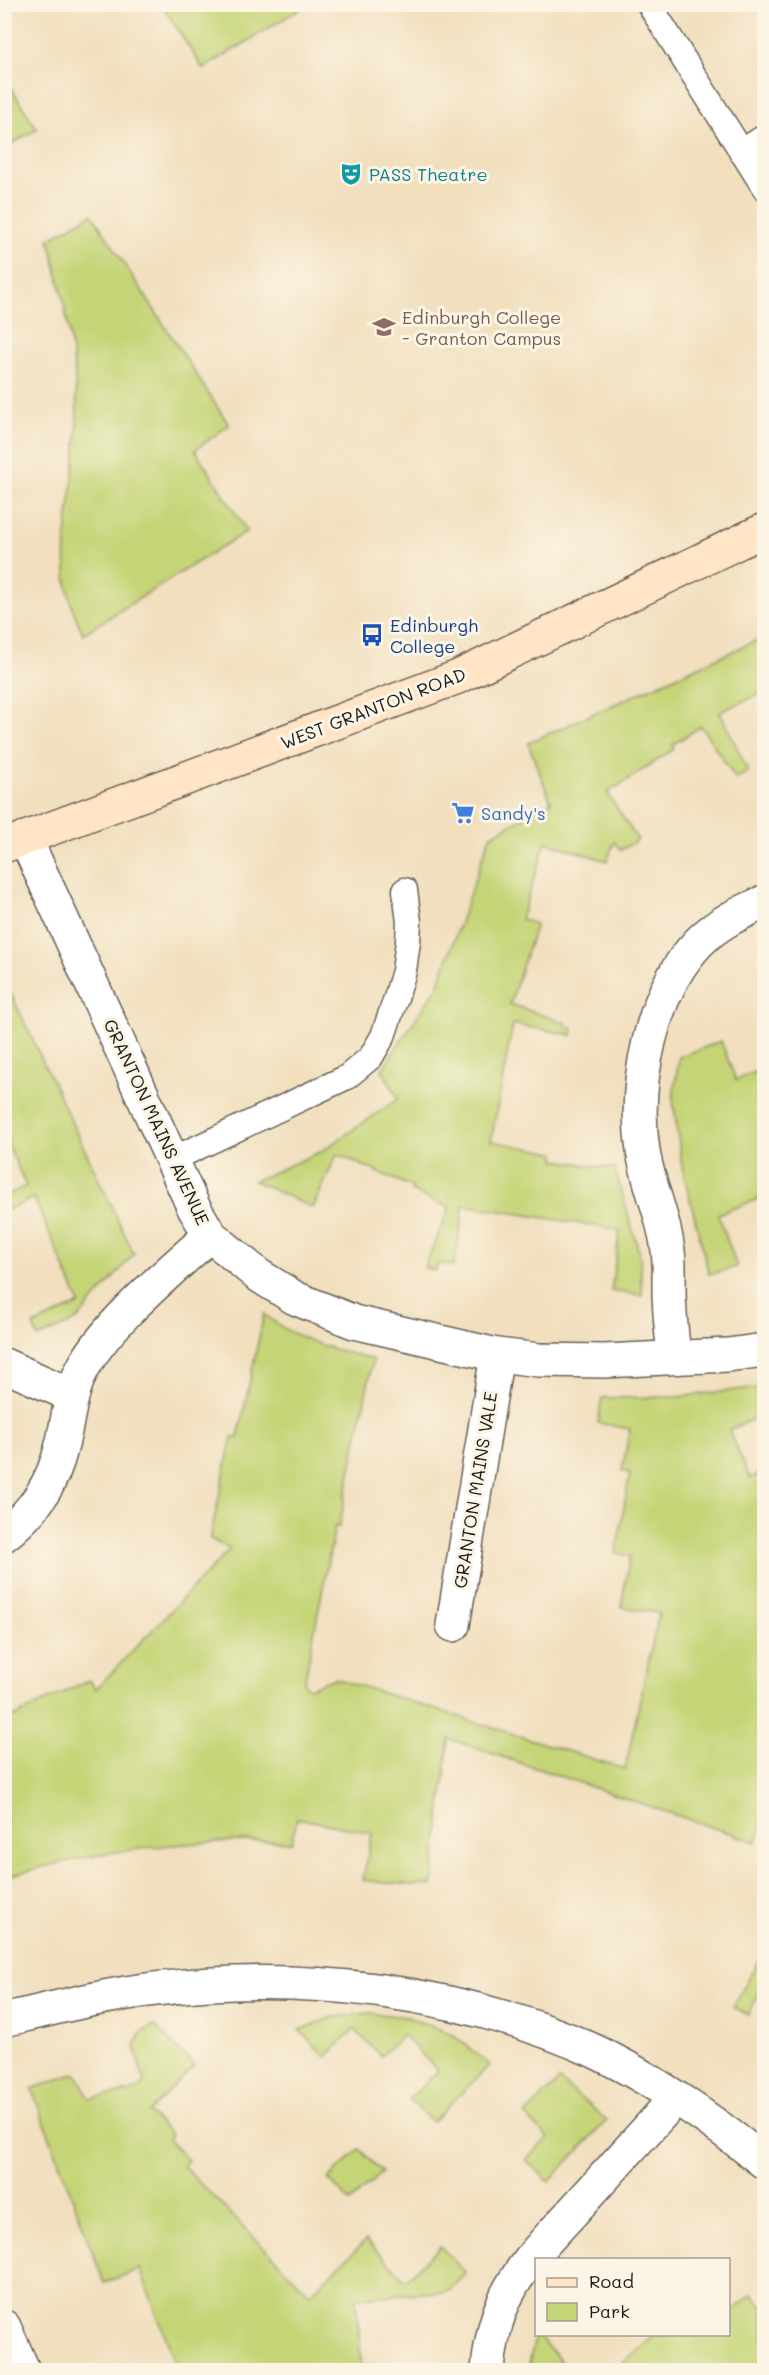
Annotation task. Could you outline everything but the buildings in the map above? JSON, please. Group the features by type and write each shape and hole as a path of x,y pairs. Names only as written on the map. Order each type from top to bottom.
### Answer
{"street":[{"name":"WEST GRANTON ROAD","path":"15,842 458,677 765,530"},
{"name":"GRANTON MAINS AVENUE","path":"15,842 194,1208 210,1234 258,1275 313,1306 354,1322 497,1355 539,1360 604,1361 728,1355 765,1350"},
{"path":"674,1357 668,1245 647,1172 640,1128 641,1083 646,1057 664,997 688,955 716,928 733,916 765,902"},
{"path":"4,1535 24,1520 39,1502 53,1476 62,1446 71,1395 84,1367 113,1327 210,1234"},
{"name":"GRANTON MAINS VALE","path":"453,1625 497,1355"},
{"path":"4,1365 71,1395"},
{"path":"4,2020 116,1994 257,1983 361,1988 451,2004 560,2036 624,2066 765,2162"},
{"path":"488,2370 497,2321 505,2299 519,2274 675,2099"},
{"path":"4,2326 23,2370"}],"lane":[{"path":"649,4 765,187"},
{"path":"741,152 765,137"},
{"path":"171,1160 347,1077 370,1057 384,1036 404,971 409,922 405,890"}],"green space":[{"path":"162,5 306,5 203,69"},
{"path":"5,78 37,129 4,148"},
{"path":"92,214 229,425 195,450 247,531 83,634 70,600 65,554 77,430 73,357 49,239"},
{"path":"764,637 764,692 720,712 748,771 736,779 701,726 672,745 674,749 607,793 638,840 621,850 614,842 607,861 546,842 521,919 536,924 510,1004 566,1023 566,1026 573,1028 572,1035 513,1024 491,1141 556,1153 555,1160 615,1169 640,1255 642,1295 611,1291 620,1230 464,1205 454,1266 438,1263 435,1271 424,1267 450,1208 411,1191 412,1187 337,1154 313,1208 254,1181 320,1152 398,1099 382,1069 438,986 490,836 551,802 528,743"},
{"path":"4,979 134,1254 76,1321 38,1338 33,1325 80,1304 34,1198 5,1211 5,1196 26,1186 5,1138"},
{"path":"721,1041 736,1080 764,1068 764,1197 718,1214 737,1267 709,1274 682,1167 673,1099 679,1057"},
{"path":"264,1314 288,1331 302,1337 330,1348 373,1359 340,1523 339,1527 335,1526 304,1684 309,1688 335,1678 625,1769 659,1613 621,1607 630,1556 616,1553 630,1473 622,1471 630,1429 598,1423 602,1398 678,1397 759,1387 764,1401 764,1414 729,1430 750,1478 764,1472 764,1822 756,1842 449,1739 432,1886 363,1880 372,1833 297,1818 292,1842 220,1842 147,1848 74,1860 5,1877 5,1721 89,1680 96,1689 230,1549 210,1539 232,1437 238,1438"},
{"path":"764,1951 764,1983 748,2015 733,2007"},
{"path":"370,2013 407,2017 452,2034 490,2065 432,2122 409,2099 438,2071 403,2035 381,2056 354,2029 326,2057 299,2030 333,2017"},
{"path":"155,2026 194,2066 149,2112 171,2135 168,2139 188,2160 183,2166 310,2294 366,2240 406,2280 440,2246 466,2273 449,2291 356,2298 362,2370 178,2370 140,2269 104,2283 32,2089 76,2073 90,2099 139,2089 144,2083 135,2045 141,2032"},
{"path":"559,2080 607,2120 549,2182 526,2160 548,2138 525,2115"},
{"path":"359,2149 382,2172 350,2202 328,2179"},
{"path":"752,2294 764,2308 764,2370 615,2370 652,2336 730,2336 731,2313"},
{"path":"535,2336 538,2336 569,2370 528,2370"}],"place":[{"name":"PASS Theatre","path":"351,174"},
{"name":"Edinburgh College - Granton Campus","path":"384,327"},
{"name":"Edinburgh College","path":"372,635"},
{"name":"Sandy's","path":"463,813"}]}
